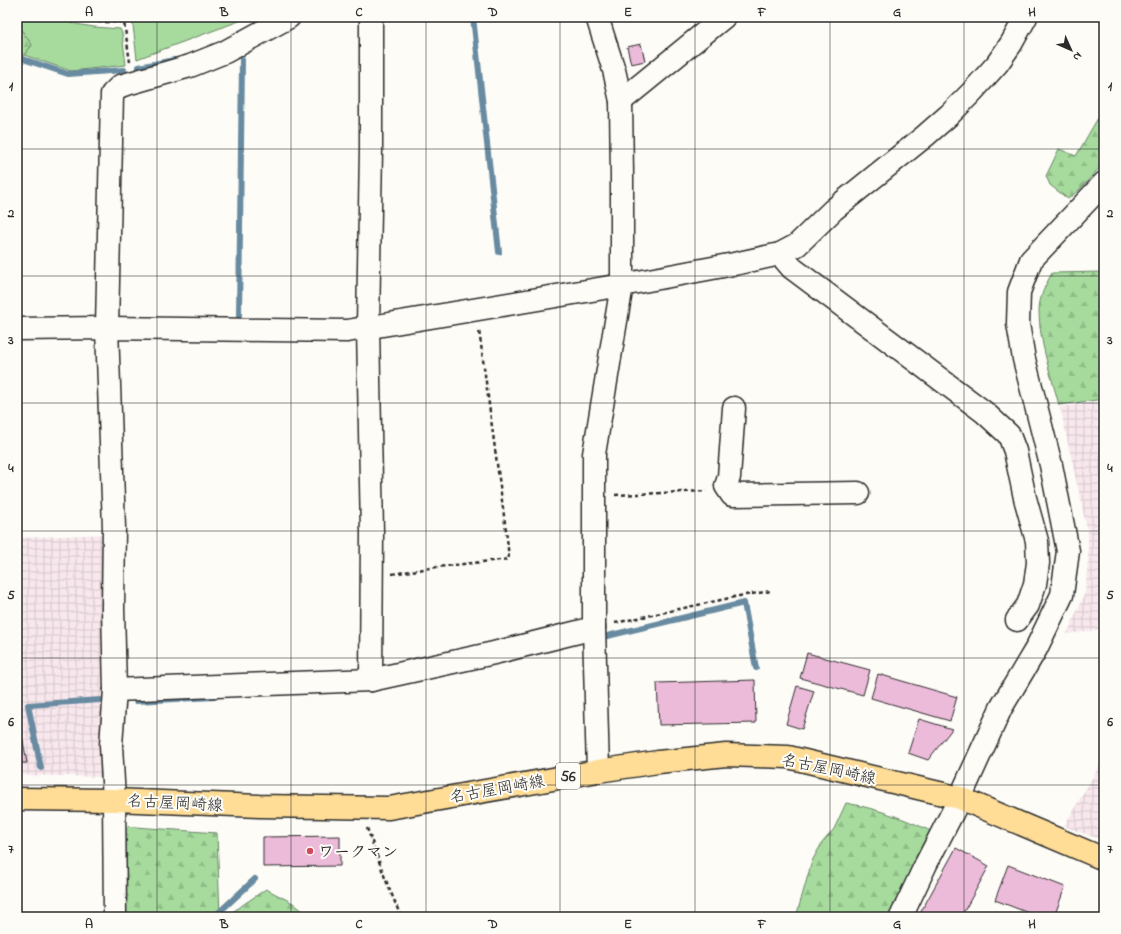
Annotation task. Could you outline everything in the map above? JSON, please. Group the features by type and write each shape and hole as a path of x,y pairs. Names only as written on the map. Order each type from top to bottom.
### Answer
{"main road":[{"name":"名古屋岡崎線","path":"17,798 114,800 259,806 389,808 598,771 658,762 726,755 788,757 960,798 1104,858"}],"street":[{"path":"115,917 114,800 111,745 115,690 113,608 114,528 107,328 112,94 120,86 190,66 225,52 289,17"},
{"path":"371,17 371,149 368,327 372,533 371,680"},
{"path":"597,17 614,70 621,101 622,177 622,285 594,454 594,628 598,771"},
{"path":"621,101 724,17"},
{"path":"17,328 347,330 622,285 780,254 797,245 838,206 925,136 971,94 997,64 1011,44 1026,17"},
{"path":"901,917 960,798 1001,708 1036,649 1062,595 1068,552 1051,465 1023,352 1018,324 1019,292 1031,260 1104,183"},
{"path":"780,254 792,268 984,412 1009,435 1015,451 1025,498 1037,541 1038,563 1035,584 1028,604 1017,620"},
{"path":"734,408 729,477 726,486 732,495 858,493"},
{"path":"115,690 371,680 494,653 594,628"}],"path":[{"path":"85,17 96,22 124,22 134,82"},
{"path":"371,577 437,567 509,559 477,309"},
{"path":"594,496 719,490 726,486"},
{"path":"594,628 739,596 771,591"},
{"path":"365,808 366,824 385,878 401,917"}],"shaded area":[{"path":"1104,401 1104,629 1067,634 1085,593 1088,561 1088,534 1060,407"},
{"path":"106,534 106,777 17,775 17,538"},
{"path":"1104,758 1104,841 1064,826"}],"green space":[{"path":"17,17 62,17 70,23 120,29 122,33 126,65 71,71 24,55 32,45 17,24"},
{"path":"132,17 250,17 137,59"},
{"path":"17,24 32,45 24,55 17,53"},
{"path":"1104,109 1104,163 1080,189 1068,199 1050,185 1046,176 1059,149 1076,156"},
{"path":"1104,272 1104,399 1059,405 1041,334 1039,306 1045,286 1052,273"},
{"path":"846,803 870,808 894,816 939,835 906,917 796,917 812,861 822,843 834,829"},
{"path":"122,826 217,833 220,917 124,917"},
{"path":"266,889 293,903 310,917 225,917"}],"building":[{"path":"641,44 645,61 631,64 627,47"},
{"path":"807,653 870,670 863,695 800,678"},
{"path":"878,674 957,697 950,721 871,698"},
{"path":"755,680 756,723 659,725 657,683"},
{"path":"797,686 814,691 802,729 786,724"},
{"path":"17,707 27,763 17,763"},
{"path":"919,719 952,729 928,760 908,753"},
{"path":"340,836 340,866 263,867 263,837"},
{"path":"956,848 989,866 961,917 918,917"},
{"path":"1008,865 1065,887 1054,917 1039,917 995,900"}],"waterway":[{"path":"473,17 499,252"},
{"path":"17,57 68,74 124,70"},
{"path":"139,67 174,60"},
{"path":"239,316 242,60"},
{"path":"599,638 744,603 756,668"},
{"path":"136,701 215,697"},
{"path":"41,768 28,705 100,700"},
{"path":"214,917 255,879"}],"place":[{"name":"ワークマン","path":"310,851"}]}
